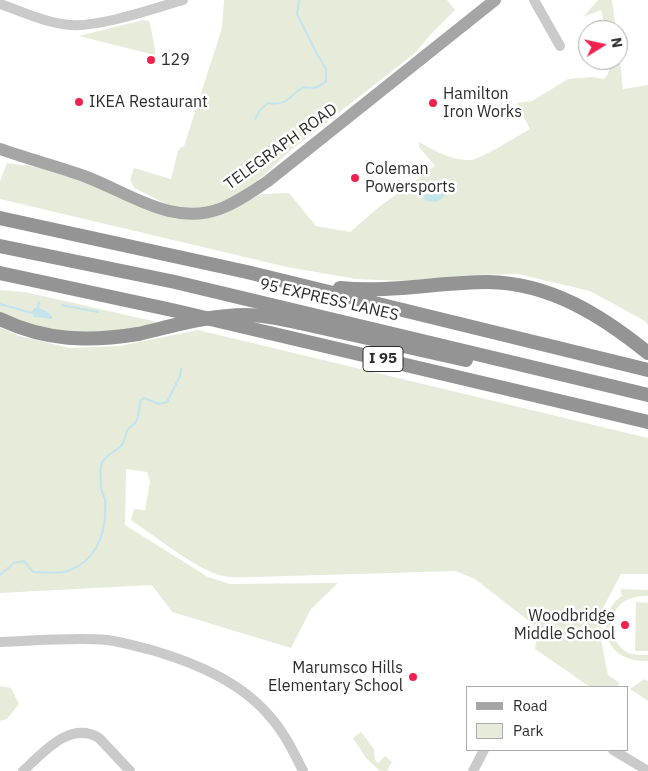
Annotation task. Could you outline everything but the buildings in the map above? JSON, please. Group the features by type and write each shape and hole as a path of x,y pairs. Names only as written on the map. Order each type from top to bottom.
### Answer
{"highway":[{"path":"0,218 295,284 648,370"},
{"name":"95 EXPRESS LANES","path":"0,246 175,282 648,395"},
{"name":"I 95","path":"0,273 298,339 648,422"},
{"path":"295,284 362,290 405,289 487,282 517,285 543,291 578,304 605,320 648,353"},
{"path":"0,283 97,293"},
{"path":"0,319 39,333 75,339 113,338 199,320 234,315 260,316 300,323 443,356 581,379"}],"main road":[{"name":"TELEGRAPH ROAD","path":"0,149 84,176 162,210 181,214 212,212 230,205 268,181 495,0"}],"street":[{"path":"0,4 56,22 81,25 101,22 183,0"},
{"path":"534,0 560,46"},
{"path":"0,642 106,640 135,646 190,662 214,674 258,704 278,727 303,771"},
{"path":"23,771 60,739 79,732 94,734 130,771"},
{"path":"473,771 483,751"},
{"path":"615,751 648,771"}],"green space":[{"path":"224,0 447,0 455,10 415,53 290,151 263,176 235,196 201,210 170,206 134,188 130,179 134,168 171,179 178,151 184,146 222,28"},
{"path":"598,0 612,0 615,20 604,20 601,10 583,17"},
{"path":"143,20 149,21 155,55 79,36"},
{"path":"609,70 621,70 623,89 648,85 648,325 645,321 590,291 518,274 472,275 406,281 356,279 287,267 0,199 0,181 7,163 44,168 85,180 160,214 176,219 198,219 216,216 262,194 289,193 316,226 350,232 379,207 435,166 419,147 419,142 444,155 457,159 476,159 530,129 517,103 532,101 568,79 591,77 604,79"},
{"path":"0,290 25,292 166,324 135,330 61,333 0,314"},
{"path":"0,327 19,336 70,348 120,346 198,330 648,438 648,574 621,574 602,610 601,640 608,675 620,683 618,686 589,686 535,649 537,635 534,625 475,579 456,571 238,577 213,573 189,560 131,520 134,509 145,510 150,482 147,472 126,469 125,525 208,577 230,584 338,583 311,609 291,648 172,612 152,585 0,593"},
{"path":"621,589 648,590 648,596 630,599 618,606 614,613 612,629 618,644 624,650 632,654 648,655 648,661 624,657 609,642 606,633 607,616 616,601 623,595 621,595"},
{"path":"636,602 648,603 648,651 635,651"},
{"path":"644,679 648,681 648,701 630,689"},
{"path":"0,686 11,688 19,704 7,719 0,721"},
{"path":"361,732 374,749 375,760 378,763 385,756 392,762 387,771 380,771 366,758 353,738"}],"water":[{"path":"447,185 450,186 451,190 438,201 431,202 423,198 424,195 433,194"},
{"path":"34,308 46,311 52,316 52,319 34,317 32,311"}],"waterway":[{"path":"255,119 260,110 268,103 284,102 303,87 315,87 326,81 326,69 297,14 299,0"},
{"path":"38,308 39,302"},
{"path":"0,304 32,313"},
{"path":"62,305 98,312"},
{"path":"0,575 14,563 24,561 33,572 56,573 68,571 88,559 99,542 105,522 105,499 101,488 102,463 122,445 128,429 137,421 141,400 144,398 159,404 167,402 180,376 181,369"}],"place":[{"name":"129","path":"151,60"},
{"name":"IKEA Restaurant","path":"79,102"},
{"name":"Hamilton Iron Works","path":"433,103"},
{"name":"Coleman Powersports","path":"355,178"},
{"name":"Woodbridge Middle School","path":"625,625"},
{"name":"Marumsco Hills Elementary School","path":"413,677"}]}
